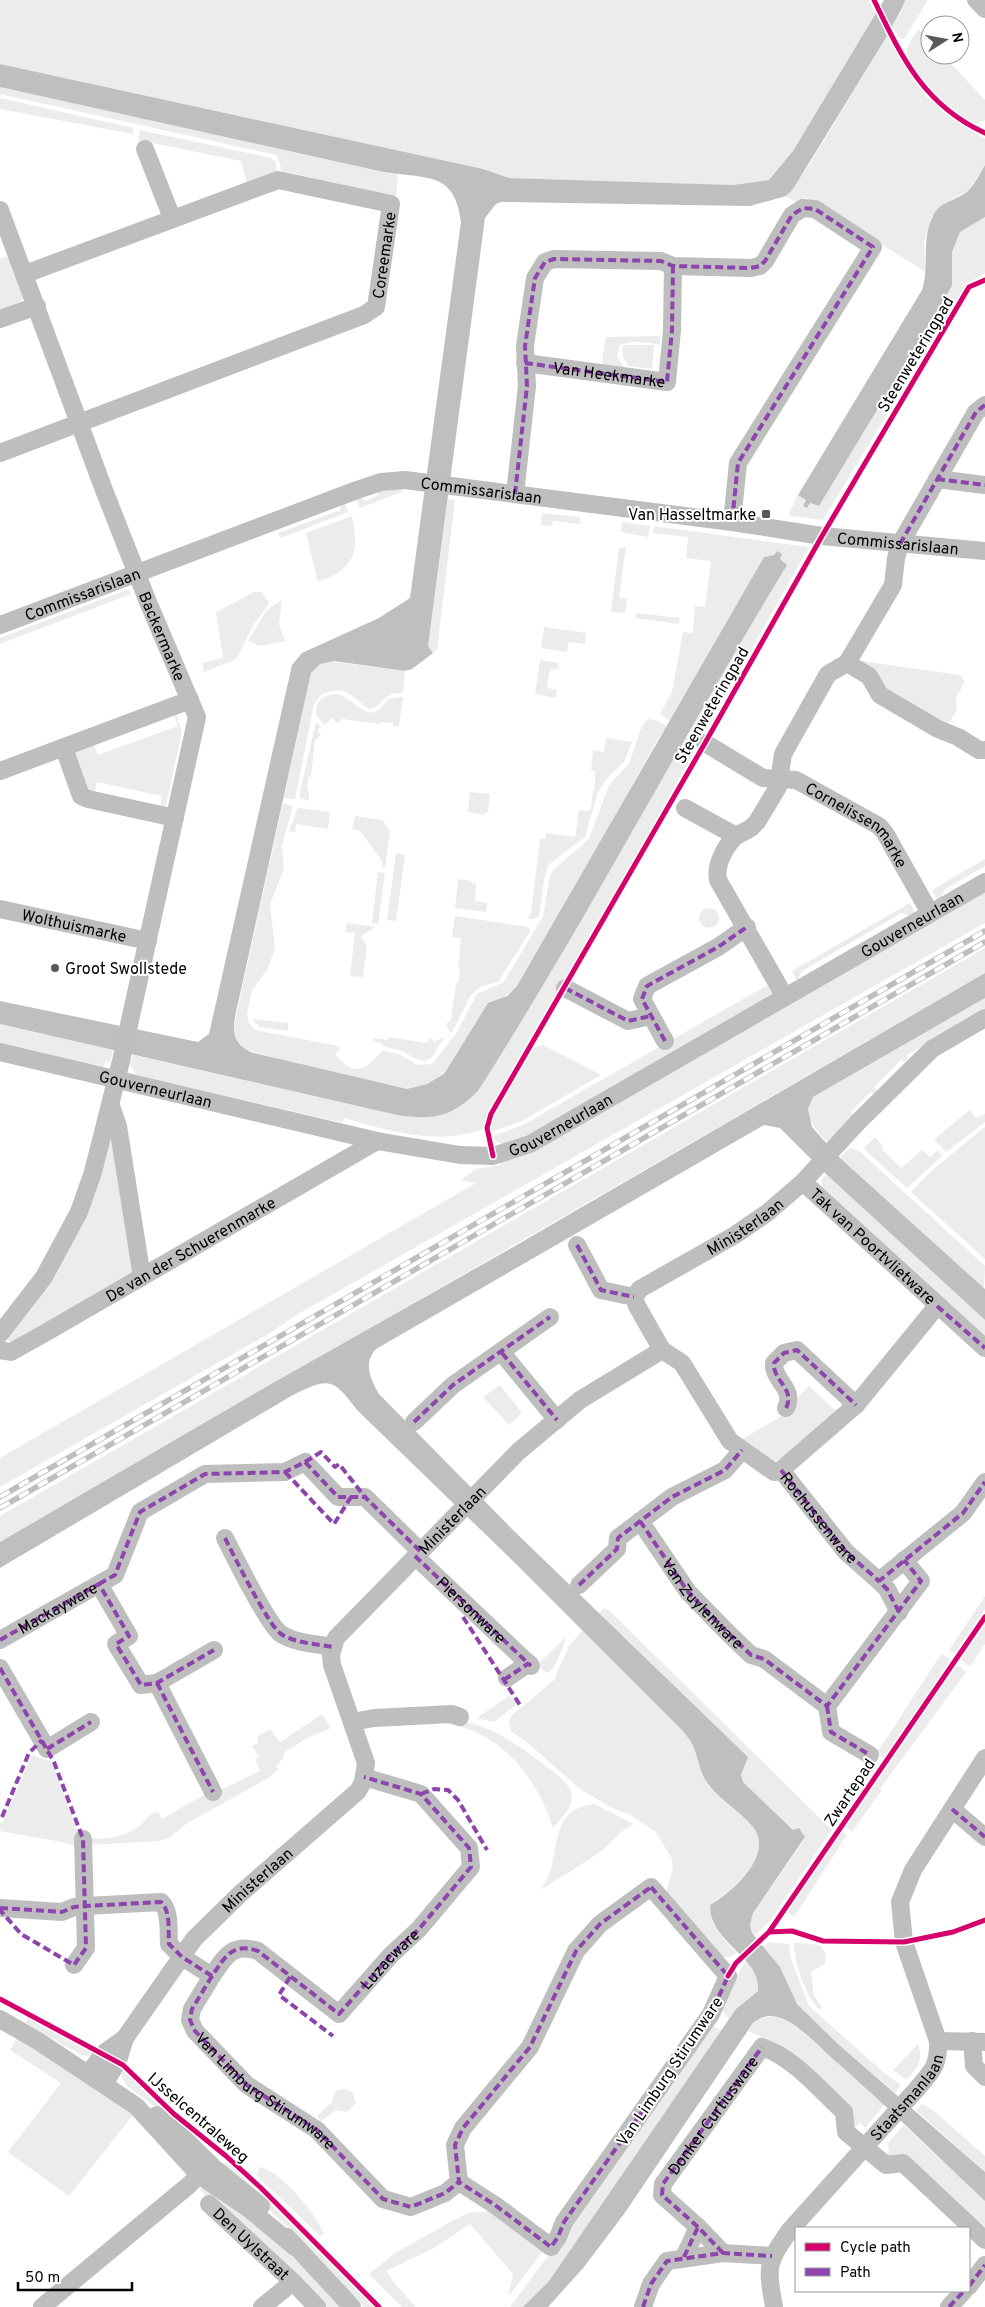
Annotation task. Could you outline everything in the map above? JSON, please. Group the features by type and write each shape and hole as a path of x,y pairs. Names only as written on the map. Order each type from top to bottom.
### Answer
{"street":[{"path":"976,0 985,9"},
{"path":"145,149 172,218"},
{"name":"Coreemarke","path":"25,274 278,180 391,204 376,307 364,315 80,421"},
{"path":"515,494 527,386 525,346 535,278 545,262 554,259 661,260 673,266 736,268 760,266 765,261 792,214 803,208 815,209 873,247 738,463 732,522"},
{"name":"Backermarke","path":"0,210 7,249 25,274 137,573 197,717 116,1078"},
{"name":"Van Heekmarke","path":"525,363 667,382 672,330 673,266"},
{"path":"0,319 37,306"},
{"path":"785,997 718,880 716,871 732,840 757,822 778,787 782,754 828,674 847,662 893,585 896,558 900,544 976,412 985,405"},
{"path":"0,453 80,421"},
{"path":"937,479 985,485"},
{"name":"Commissarislaan","path":"0,624 357,490 381,482 405,480 732,522 822,536 985,551"},
{"path":"847,662 869,676 880,695 938,729 958,737 979,750 985,750"},
{"path":"0,771 190,700"},
{"name":"Cornelissenmarke","path":"705,743 763,778 796,780 879,826 930,913"},
{"path":"64,748 81,796 175,818"},
{"path":"685,808 736,836"},
{"name":"Gouverneurlaan","path":"0,1052 377,1141 473,1156 493,1156 530,1144 985,882"},
{"name":"Wolthuismarke","path":"0,908 148,941"},
{"path":"665,1041 642,999 648,986 718,947 746,928"},
{"path":"564,988 628,1021 651,1016"},
{"name":"Ministerlaan","path":"634,1298 640,1289 751,1225 808,1176 834,1146 932,1049 985,1018"},
{"path":"0,1334 44,1277 79,1212 93,1172 116,1078"},
{"name":"Gouverneurlaan","path":"110,1105 118,1126 142,1277"},
{"name":"De van der Schuerenmarke","path":"0,1350 11,1352 377,1141"},
{"name":"Tak van Poortvlietware","path":"781,1470 856,1406 937,1306 808,1176"},
{"path":"577,1245 601,1290 634,1298 662,1350"},
{"path":"937,1306 985,1348"},
{"path":"414,1422 453,1385 502,1353 550,1317"},
{"name":"Ministerlaan","path":"333,1647 336,1638 342,1630 519,1451 580,1400 662,1350"},
{"name":"Rochussenware","path":"662,1350 682,1363 730,1441 774,1472 781,1470 846,1552 879,1581"},
{"path":"786,1408 789,1402 789,1394 773,1368 774,1363 784,1353 797,1350 856,1406"},
{"path":"502,1353 557,1420"},
{"path":"579,1585 617,1549 618,1538 672,1497 724,1470 742,1450"},
{"name":"Piersonware","path":"99,1584 115,1575 140,1512 205,1474 285,1472 305,1462 338,1497 365,1497 530,1665 507,1678"},
{"path":"899,1612 887,1590 879,1581 963,1513 985,1482"},
{"name":"Van Zuylenware","path":"640,1521 688,1592 728,1633 751,1655 764,1659 827,1706"},
{"path":"224,1538 267,1616 280,1633 294,1640 333,1647 332,1665 366,1763 364,1777"},
{"path":"870,1755 831,1732 827,1706 921,1581 904,1560"},
{"name":"Mackayware","path":"0,1640 99,1584 129,1636 116,1644 141,1685 157,1684"},
{"path":"213,1792 157,1684 214,1650"},
{"path":"0,1668 47,1749 91,1722"},
{"path":"352,1722 374,1718 452,1714 460,1716"},
{"name":"Staatsmanlaan","path":"772,2256 790,2230 912,2095 939,2057 938,2041 904,1942 900,1902 913,1870 985,1758"},
{"name":"Ministerlaan","path":"105,2084 118,2061 126,2038 194,1939 358,1791 364,1777"},
{"name":"Luzacware","path":"212,1976 227,1955 239,1948 248,1948 258,1951 339,2014 390,1955 419,1929 470,1867 469,1848 421,1794 364,1777"},
{"path":"952,1809 985,1837"},
{"path":"74,1965 86,1948 84,1839"},
{"name":"Van Limburg Stirumware","path":"651,1888 728,1976 711,2014 564,2222 558,2237 551,2247 495,2205 459,2182 455,2145 463,2128 530,2047 576,1951 600,1924 651,1888"},
{"path":"0,1908 62,1912 74,1907 161,1902 165,1905 167,1913 169,1944 182,1957 212,1976"},
{"name":"Van Limburg Stirumware","path":"212,1976 192,2009 190,2020 195,2031 246,2085 316,2130 383,2199 411,2207 445,2194 459,2182"},
{"name":"IJsselcentraleweg","path":"0,2019 89,2073 136,2106 205,2170 295,2247 352,2307"},
{"name":"Ministerlaan","path":"89,2073 104,2054 126,2038"},
{"path":"938,2041 978,2042 974,2066 985,2076"},
{"name":"Donker Curtiusware","path":"723,2253 698,2227 662,2195 664,2184 762,2048 775,2052 791,2064 844,2112 846,2132 865,2147"},
{"path":"865,2147 886,2165 903,2163 985,2240"},
{"path":"42,2307 205,2170"},
{"name":"Den Uylstraat","path":"209,2204 293,2282 317,2307"},
{"path":"684,2257 698,2227"},
{"path":"643,2307 651,2284 667,2260 723,2253 772,2256 770,2265 774,2307"},
{"path":"970,2285 985,2265"},
{"name":"Den Uylstraat","path":"262,2307 293,2282"},
{"path":"950,2307 963,2292"}],"shaded area":[{"path":"0,0 869,0 876,15 793,151 769,180 733,185 509,178 483,169 0,64"},
{"path":"884,0 905,0 887,36 793,189 786,196 750,206 501,202 496,204 485,218 428,646 433,653 412,669 405,671 334,661 320,664 311,673 234,1021 235,1036 238,1043 254,1053 407,1089 427,1084 444,1074 488,1003 507,996 517,986 764,557 774,555 777,551 782,554 780,559 787,565 596,895 478,1091 459,1107 441,1115 422,1117 397,1115 0,1024 0,1001 198,1042 209,1034 292,665 302,653 379,618 410,598 461,222 458,205 452,194 436,180 384,172 0,87 0,64 483,169 509,178 733,185 769,180 793,151"},
{"path":"905,0 928,0 904,39 900,39 891,25 901,13"},
{"path":"918,29 920,31 920,65 952,65 985,100 985,120 975,124 942,101 928,87 910,60 907,55 908,47"},
{"path":"887,36 927,97 946,114 985,139 985,165 968,191 953,198 932,216 924,243 926,272 806,198 797,203 786,196 806,170"},
{"path":"0,87 398,175 396,197 282,171 277,155 0,94"},
{"path":"0,98 133,128 133,134 0,109"},
{"path":"140,130 271,158 276,163 277,172 247,183 241,161 138,140"},
{"path":"985,165 985,217 960,232 952,252 952,286 819,506 810,503 807,508 803,506 806,500 798,495 922,290 927,236 935,212 943,205 968,191"},
{"path":"985,217 985,273 967,284 960,294 823,520 791,516 789,513 798,495 806,500 803,506 807,508 810,503 819,506 952,286 952,252 960,232"},
{"path":"0,258 10,258 24,297 21,302 0,310"},
{"path":"660,336 660,345 629,342 620,345 617,356 626,370 601,367 606,337"},
{"path":"624,345 654,345 652,369 629,366 623,357 622,347"},
{"path":"402,488 402,492 360,508 356,498 361,497 365,501 378,495 378,491"},
{"path":"448,499 455,500 437,650 433,653 428,646"},
{"path":"344,502 348,512 281,538 278,533 341,510 340,505"},
{"path":"542,513 580,517 580,524 553,521 552,526 541,525"},
{"path":"352,516 355,540 352,558 340,571 318,582 306,533"},
{"path":"622,522 650,526 648,537 621,532"},
{"path":"654,526 809,547 701,738 688,731 786,565 780,559 777,551 774,555 764,557 670,721 660,714 672,692 683,632 693,633 695,606 705,607 711,561 686,558 688,537 653,533"},
{"path":"626,547 619,597 627,599 625,613 611,612 619,548"},
{"path":"129,589 131,594 0,644 0,638"},
{"path":"253,592 261,592 269,602 252,627 238,656 234,660 204,672 202,663 223,658 216,612"},
{"path":"282,600 279,624 285,641 260,646 248,641 266,611"},
{"path":"636,613 680,618 679,624 635,618"},
{"path":"544,627 586,633 585,644 568,642 567,652 541,648"},
{"path":"540,660 559,663 558,669 550,669 547,688 557,690 556,698 535,694"},
{"path":"327,661 405,671 403,693 391,695 378,706 369,709 344,691 338,690 322,694 314,704 295,799 284,798 311,673 320,664"},
{"path":"861,661 960,675 964,681 956,700 957,710 947,726 883,691"},
{"path":"338,694 363,710 372,713 380,709 389,699 403,697 399,726 393,726 393,723 380,722 380,724 342,719 337,723 333,718 324,725 316,715 317,705 325,696"},
{"path":"176,713 182,732 165,809 160,809 162,796 97,782 94,794 88,791 73,756 77,750 93,743 98,755 178,726 173,714"},
{"path":"649,719 659,721 667,727 657,740 594,855 517,986 477,1020 444,1074 427,1084 407,1089 303,1066 241,1048 234,1036 234,1025 283,803 292,806 292,810 282,846 284,869 270,904 275,949 267,970 252,990 247,1014 249,1023 255,1030 338,1046 341,1048 335,1054 353,1069 359,1069 370,1064 382,1051 399,1054 417,1065 432,1064 456,1034 477,994 504,982 543,916 549,880 553,870 589,839 609,785 629,764 640,731"},
{"path":"316,722 321,727 317,730 321,735 315,740 311,777 308,777 307,790 309,791 309,801 300,797 300,792"},
{"path":"686,737 695,741 696,748 633,862 489,1111 483,1129 449,1136 413,1135 378,1128 344,1118 342,1122 326,1119 136,1075 130,1064 133,1055 397,1115 439,1116 478,1091 617,858"},
{"path":"606,738 632,742 624,762 608,777 598,792 585,837 548,865 539,916 529,919 540,839 545,839 546,833 575,837 579,810 587,811 591,809 593,790 595,790 595,771 591,770 593,750 604,752"},
{"path":"470,792 490,794 488,811 484,815 468,812"},
{"path":"298,808 330,812 328,829 296,824 295,832 289,831"},
{"path":"355,816 382,820 390,831 385,867 382,867 382,861 360,831 352,829"},
{"path":"396,853 405,855 396,921 387,920"},
{"path":"985,859 985,866 944,890 941,898 937,900 932,890"},
{"path":"378,872 385,873 378,924 372,923"},
{"path":"458,879 472,881 472,883 476,884 475,901 487,903 486,912 455,908"},
{"path":"985,889 985,923 293,1317 272,1332 0,1487 0,1458 476,1183 461,1180 476,1169 500,1165 500,1162"},
{"path":"910,903 915,912 911,916 902,913 802,971 797,981 792,971"},
{"path":"709,908 716,911 719,918 716,925 709,928 702,925 699,918 702,911"},
{"path":"455,916 528,927 531,930 498,982 482,986 471,995 451,1034 446,1024 451,1020 456,983 458,983 460,970 458,969 461,938 452,937"},
{"path":"347,923 375,927 361,936 367,946 363,977 350,976 355,933 345,932"},
{"path":"985,948 985,973 0,1542 0,1516"},
{"path":"985,973 985,998 813,1097 808,1109 812,1127 840,1158 985,1289 985,1320 826,1174 780,1128 764,1125 376,1349 372,1354 369,1371 379,1394 515,1532 748,1757 741,1775 743,1782 793,1830 799,1828 805,1837 753,1913 750,1925 752,1933 780,1967 797,2004 838,2044 985,2172 985,2201 808,2036 781,2018 774,2016 763,2017 753,2023 624,2214 584,2267 548,2307 523,2307 549,2281 736,2009 758,1991 757,1979 752,1969 718,1930 712,1918 710,1905 729,1892 748,1872 755,1861 759,1849 758,1838 753,1827 709,1785 703,1776 692,1744 682,1730 513,1561 357,1410 336,1386 323,1383 293,1395 0,1568 0,1542"},
{"path":"771,983 775,994 553,1122 523,1137 502,1144 495,1141 493,1136 523,1125"},
{"path":"985,998 985,1010 907,1055 908,1059 904,1062 902,1059 874,1087 877,1090 874,1094 870,1092 851,1112 854,1116 828,1143 815,1128 809,1116 813,1097"},
{"path":"252,1019 288,1023 288,1031 260,1027"},
{"path":"0,1024 113,1050 110,1062 106,1061 103,1067 0,1045"},
{"path":"389,1037 425,1043 431,1038 434,1042 444,1038 431,1058 424,1061 414,1058 403,1051 382,1046 383,1044 374,1041 373,1038 388,1040"},
{"path":"543,1045 601,1075 522,1121 491,1132 491,1120 534,1048"},
{"path":"970,1110 976,1118 985,1114 985,1122 946,1152 934,1139"},
{"path":"985,1127 985,1259 911,1192 931,1171"},
{"path":"111,1133 134,1273 11,1343 7,1338"},
{"path":"875,1137 883,1146 882,1149 901,1168 922,1150 930,1157 938,1150 942,1156 907,1188 864,1148"},
{"path":"849,1148 858,1150 985,1266 984,1288 840,1158"},
{"path":"826,1174 985,1320 985,1342 824,1189 821,1181"},
{"path":"500,1385 522,1413 509,1425 483,1397"},
{"path":"809,1386 839,1414 784,1459 772,1461 741,1442 744,1438 795,1408 793,1403"},
{"path":"985,1596 985,1609 955,1653 949,1650"},
{"path":"604,1608 611,1612 832,1830 770,1921 754,1936 750,1925 753,1913 804,1840 743,1782 741,1775 748,1757 599,1613"},
{"path":"985,1625 985,1644 970,1667 961,1659"},
{"path":"583,1630 682,1730 692,1744 706,1780 719,1796 748,1821 758,1838 759,1849 755,1861 748,1872 729,1891 710,1905 710,1912 715,1925 723,1938 737,1953 730,1957 720,1957 665,1895 673,1868 672,1859 656,1832 629,1814 612,1808 580,1789 529,1744 511,1731 509,1721 511,1716 554,1680 569,1646"},
{"path":"567,1636 554,1667 547,1673 537,1665"},
{"path":"941,1654 951,1659 884,1759 877,1753"},
{"path":"956,1663 966,1672 880,1789 882,1790 852,1832 845,1826"},
{"path":"510,1695 516,1703 515,1706 494,1722 477,1718"},
{"path":"322,1714 331,1728 307,1738 284,1753 283,1758 276,1767 279,1769 270,1777 186,1824 169,1838 158,1841 89,1845 89,1837 102,1839 124,1834 137,1828 152,1814 158,1812 162,1819 207,1793 218,1791 260,1771 255,1759 259,1757 252,1746 258,1743 258,1736 270,1729 280,1742"},
{"path":"448,1719 476,1725 501,1735 555,1773 569,1787 572,1800 566,1812 553,1828 537,1792 515,1760 485,1737 467,1729 447,1724"},
{"path":"32,1755 52,1762 81,1841 81,1849 67,1843 0,1831 0,1822 2,1823 6,1815"},
{"path":"871,1760 878,1764 835,1826 829,1820"},
{"path":"594,1804 634,1824 621,1832 594,1856 542,1889 551,1870 559,1833 566,1817 573,1811"},
{"path":"840,1829 847,1835 794,1917 787,1912"},
{"path":"769,1942 789,1944 790,1956 809,2006 882,2071 901,2085 895,2093 838,2044 797,2004 780,1967 762,1947"},
{"path":"794,1943 820,1945 826,1954 825,1964 811,1972 814,1996 822,2007 820,2010 810,1997 802,1979 796,1960"},
{"path":"745,1961 756,1974 758,1991 740,2005 729,2019 720,2007"},
{"path":"776,2016 801,2030 816,2042 885,2104 865,2128 860,2123 854,2128 796,2063 774,2042 748,2031 757,2019"},
{"path":"29,2018 95,2053 91,2056 81,2055 25,2023"},
{"path":"711,2026 722,2030 549,2281 523,2307 510,2307 548,2256 558,2248 575,2217 595,2194"},
{"path":"17,2038 41,2051 133,2115 69,2196 8,2152 61,2083 10,2050"},
{"path":"918,2044 920,2050 919,2063 907,2080 893,2070"},
{"path":"121,2068 147,2094 199,2137 193,2141 165,2114 127,2086 122,2078"},
{"path":"340,2089 346,2089 353,2093 356,2103 347,2112 335,2110 321,2122 317,2116 332,2102 335,2092"},
{"path":"922,2104 934,2111 985,2156 985,2172 916,2110"},
{"path":"904,2125 985,2201 985,2227 886,2156 889,2151 888,2143"},
{"path":"227,2163 272,2202 375,2307 364,2307 299,2238 221,2164"},
{"path":"260,2167 269,2170 297,2194 324,2233 320,2236 256,2175"},
{"path":"206,2188 273,2236 342,2307 325,2307 199,2189"},
{"path":"492,2211 545,2248 508,2297 513,2274 470,2224 434,2248 386,2271 416,2307 402,2307 369,2274 395,2253 454,2220 468,2213"}],"railway":[{"path":"0,1497 985,931"},
{"path":"0,1508 985,942"}],"marked path":[{"path":"515,494 527,386 525,346 535,278 545,262 554,259 661,261 673,266 751,268 760,266 765,261 792,215 803,208 815,209 873,247 738,463 732,522"},
{"path":"525,363 667,382 672,330 673,266"},
{"path":"900,544 976,412 985,405"},
{"path":"937,479 985,485"},
{"path":"665,1041 642,999 647,986 718,947 747,927"},
{"path":"565,988 628,1021 651,1016"},
{"path":"577,1245 601,1290 634,1297"},
{"path":"937,1306 985,1348"},
{"path":"414,1422 453,1385 550,1317"},
{"path":"786,1408 788,1395 776,1375 774,1363 784,1353 797,1350 856,1405"},
{"path":"502,1353 557,1420"},
{"path":"579,1585 617,1549 618,1538 672,1497 725,1470 742,1450"},
{"path":"305,1462 321,1452 335,1467 339,1464 365,1497"},
{"path":"99,1584 115,1575 140,1512 205,1474 285,1472 305,1462 338,1497 365,1497 420,1551"},
{"path":"781,1470 846,1552 879,1581"},
{"path":"285,1472 334,1524 351,1497"},
{"path":"899,1612 887,1589 879,1581 963,1513 985,1482"},
{"path":"640,1521 688,1592 728,1633 751,1655 764,1659 827,1706 921,1581 904,1560"},
{"path":"225,1538 243,1574 275,1628 281,1634 299,1641 333,1647"},
{"path":"415,1556 531,1666"},
{"path":"0,1640 99,1584 129,1636 116,1644 141,1685 157,1683 214,1650"},
{"path":"463,1617 520,1705"},
{"path":"504,1680 529,1663"},
{"path":"0,1668 54,1762 83,1839 86,1948 74,1965 21,1934 0,1910"},
{"path":"157,1683 213,1792"},
{"path":"827,1706 831,1732 870,1755"},
{"path":"47,1749 91,1722"},
{"path":"2,1817 29,1753 42,1740"},
{"path":"0,1908 62,1912 74,1907 161,1902 168,1916 169,1944 182,1957 212,1976 225,1957 235,1950 242,1948 258,1951 339,2014 391,1955 419,1929 471,1867 469,1848 421,1794 364,1777"},
{"path":"421,1794 434,1789 448,1790 458,1800 487,1850"},
{"path":"952,1809 985,1837"},
{"path":"651,1887 728,1976 711,2014 564,2222 558,2237 551,2247 495,2205 459,2182 455,2145 463,2128 530,2047 576,1951 600,1924 651,1887"},
{"path":"212,1976 192,2009 190,2020 195,2031 247,2085 317,2130 383,2199 411,2207 445,2193 459,2182"},
{"path":"290,1977 279,1995 333,2036"},
{"path":"723,2253 698,2227 662,2195 663,2184 762,2047"},
{"path":"684,2257 698,2227"},
{"path":"643,2307 651,2284 667,2261 723,2253 772,2256"},
{"path":"970,2285 985,2265"},
{"path":"949,2307 963,2292"}],"cycle path":[{"path":"874,0 905,60 930,94 964,122 985,133"},
{"name":"Steenweteringpad","path":"493,1156 487,1128 491,1114 822,536 969,287 985,280"},
{"name":"Zwartepad","path":"728,1976 736,1963 769,1932 985,1617"},
{"path":"769,1932 792,1931 823,1941 904,1942 953,1932 985,1920"},
{"path":"0,1999 123,2065 174,2114 226,2156 261,2188 379,2307"}],"place":[{"name":"Van Hasseltmarke","path":"766,514"},
{"name":"Groot Swollstede","path":"55,968"}]}
